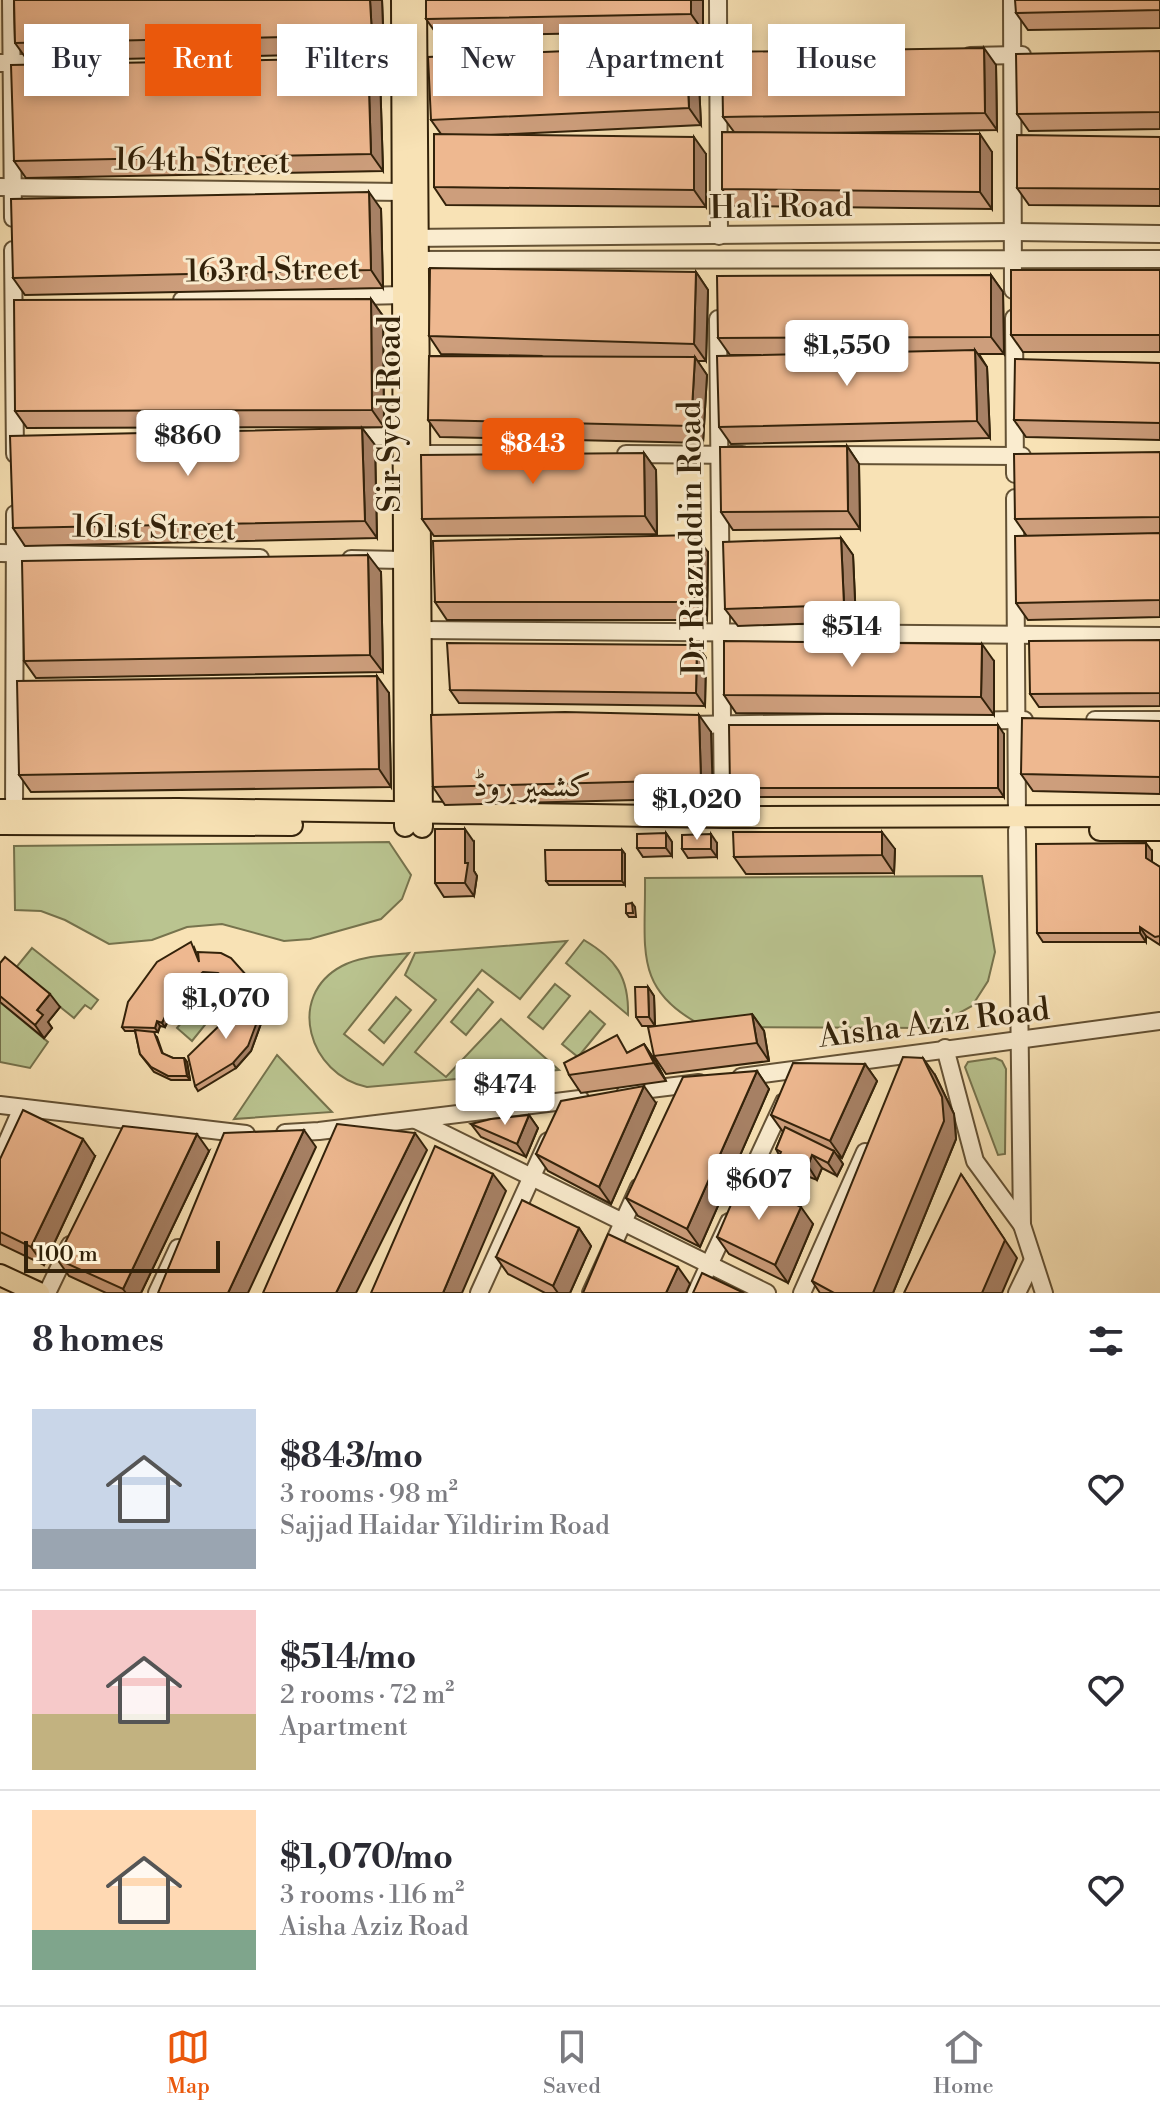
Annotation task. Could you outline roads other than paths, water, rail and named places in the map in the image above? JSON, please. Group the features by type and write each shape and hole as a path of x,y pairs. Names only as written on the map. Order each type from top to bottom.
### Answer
{"main road":[{"name":"Sir Syed Road","path":"402,0 408,24"},
{"name":"Sir Syed Road","path":"410,24 416,0"},
{"name":"Sir Syed Road","path":"411,238 403,192 414,96"},
{"name":"Sir Syed Road","path":"414,821 430,722 412,663 402,560 412,486 420,454 411,260 416,96"},
{"name":"Sir Syed Road","path":"411,260 404,295 405,436 412,486 428,547 421,630 412,663 396,688 414,821"},
{"name":"کشمیر روڈ","path":"7,817 178,809 414,821 1017,824 1160,816"},
{"name":"کشمیر روڈ","path":"414,821 723,817 1160,830"},
{"path":"0,1275 39,1293"}],"street":[{"path":"11,0 6,63 6,187 22,439 15,467"},
{"path":"718,0 719,24"},
{"path":"1012,0 1013,259 1021,365 1014,456 1022,1225 1044,1293"},
{"path":"951,56 1042,55"},
{"path":"752,58 766,58"},
{"path":"6,63 137,63"},
{"path":"720,96 720,263"},
{"name":"164th Street","path":"6,187 403,192"},
{"name":"Hali Road","path":"411,238 1013,232 1160,234"},
{"path":"720,263 721,236"},
{"name":"Hali Road","path":"411,260 720,263 1160,259"},
{"name":"163rd Street","path":"170,300 404,295"},
{"name":"Dr Riazuddin Road","path":"718,304 723,817"},
{"path":"327,437 405,436"},
{"path":"420,454 514,454"},
{"path":"608,454 765,455"},
{"path":"811,455 1044,456"},
{"path":"7,817 15,688 8,553 15,496"},
{"name":"161st Street","path":"8,553 278,558"},
{"path":"340,559 402,560"},
{"path":"421,630 1016,638 1160,636"},
{"path":"674,724 1045,720"},
{"path":"1073,720 1160,720"},
{"name":"Aisha Aziz Road","path":"0,1105 128,1129 228,1141 338,1136 415,1120 560,1114 606,1095 677,1094 789,1071 900,1054 1160,1021"},
{"path":"945,1048 972,1168 1022,1225"},
{"path":"900,1054 900,1073"},
{"path":"696,1293 790,1090 789,1071"},
{"path":"0,1158 22,1108"},
{"path":"479,1293 560,1114"},
{"path":"415,1120 445,1143 531,1178 767,1293"},
{"path":"802,1293 869,1142"},
{"path":"591,1293 647,1170"},
{"path":"157,1293 184,1235"},
{"path":"47,1293 75,1236"},
{"path":"1017,1293 1033,1260"}]}
